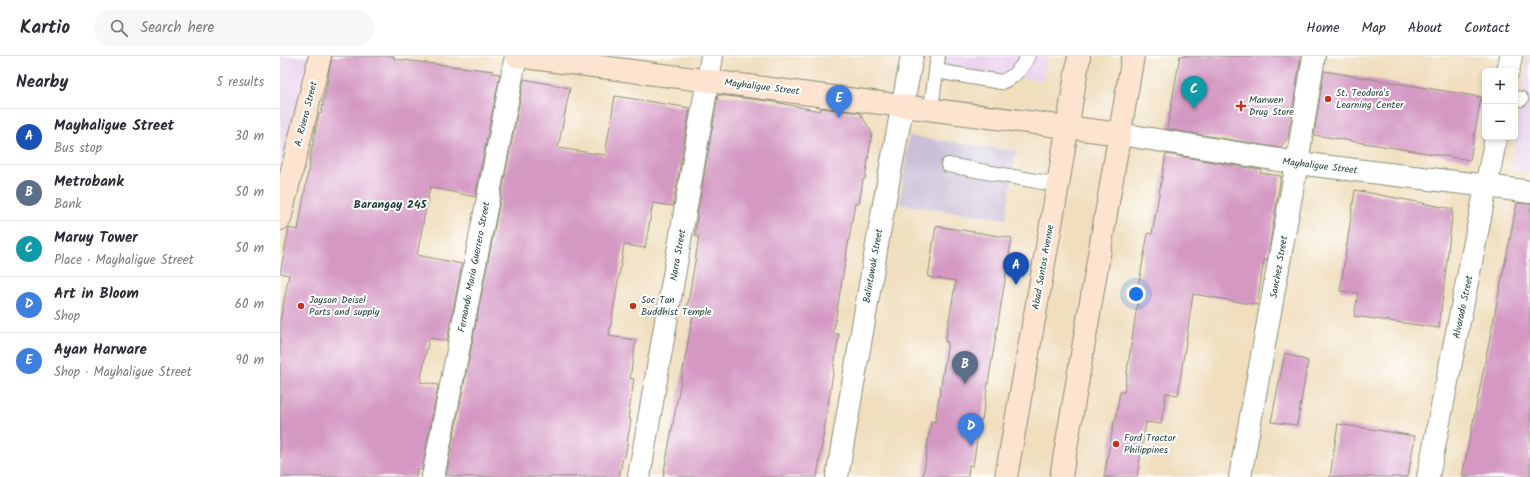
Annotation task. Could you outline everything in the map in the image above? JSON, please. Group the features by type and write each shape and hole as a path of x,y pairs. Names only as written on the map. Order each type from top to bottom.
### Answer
{"main road":[{"name":"A. Rivera Street","path":"280,219 320,56"},
{"name":"Mayhaligue Street","path":"516,56 1120,134"},
{"name":"Abad Santos Avenue","path":"1006,477 1058,185 1079,56"},
{"path":"1061,477 1133,56"}],"street":[{"name":"Fernando Maria Guerrero Street","path":"433,477 516,56"},
{"name":"Narra Street","path":"639,477 712,56"},
{"name":"Balintawak Street","path":"837,477 884,204 912,56"},
{"name":"Sanchez Street","path":"1240,477 1297,164 1314,56"},
{"path":"1509,68 1511,56"},
{"name":"Mayhaligue Street","path":"1120,134 1297,164 1530,192"},
{"name":"Alvarado Street","path":"1428,477 1488,186 1496,140"}],"lane":[{"path":"931,109 938,56"},
{"path":"936,71 1001,82 1010,79 1020,69 1028,56"},
{"path":"948,165 1058,185"}],"shaded area":[{"path":"280,56 316,56 280,201"},
{"path":"924,56 1046,56 1043,81 931,64"},
{"path":"1528,56 1530,56 1530,172 1511,169 1515,140 1518,140 1518,122"},
{"path":"909,136 1016,151 1006,219 900,204"}],"building":[{"path":"332,56 394,56 394,59 493,71 493,73 500,74 475,197 430,187 417,255 462,264 447,341 429,338 420,382 438,385 422,470 417,469 416,477 280,477 280,321 289,275 280,273 289,228 298,230 309,161 319,114 321,114"},
{"path":"1180,56 1301,56 1288,137 1280,148 1167,129"},
{"path":"1324,71 1481,97 1470,160 1314,135"},
{"path":"524,79 570,88 558,148 605,155 615,96 690,108 673,206 653,203 645,248 624,245 609,336 636,340 630,378 634,379 628,418 631,419 625,457 623,457 619,477 460,477 446,475"},
{"path":"718,95 769,101 820,111 821,108 860,113 872,133 865,179 863,179 859,204 855,203 833,334 839,334 817,477 663,477 694,310 687,309 699,237 695,236 698,210"},
{"path":"1166,154 1262,170 1260,173 1281,176 1267,261 1264,260 1257,305 1193,294 1178,395 1166,393 1161,424 1146,422 1137,477 1104,477 1120,392 1124,392 1139,293 1137,293 1148,233 1152,234"},
{"path":"1355,190 1453,209 1439,328 1354,316 1358,293 1340,291"},
{"path":"1517,203 1530,204 1530,477 1462,477"},
{"path":"936,226 1012,238 982,420 980,420 973,466 969,465 968,477 923,477 931,421 935,422 948,342 945,342 956,281 928,277"},
{"path":"1285,353 1308,361 1297,425 1271,422"},
{"path":"1338,424 1415,436 1408,477 1330,477"}],"place":[{"name":"St. Teodora's Learning Center","path":"1328,99"},
{"name":"Manwen Drug Store","path":"1241,106"},
{"name":"Maruy Tower","path":"1194,109"},
{"name":"Ayan Harware","path":"839,118"},
{"name":"Mayhaligue Street","path":"1016,285"},
{"name":"Jayson Deisel Parts and supply","path":"301,306"},
{"name":"Soc Tan Buddhist Temple","path":"633,306"},
{"name":"Metrobank","path":"965,384"},
{"name":"Ford Tractor Philippines","path":"1116,444"},
{"name":"Art in Bloom","path":"971,446"}],"district":[{"name":"Barangay 245","path":"390,204"}]}
